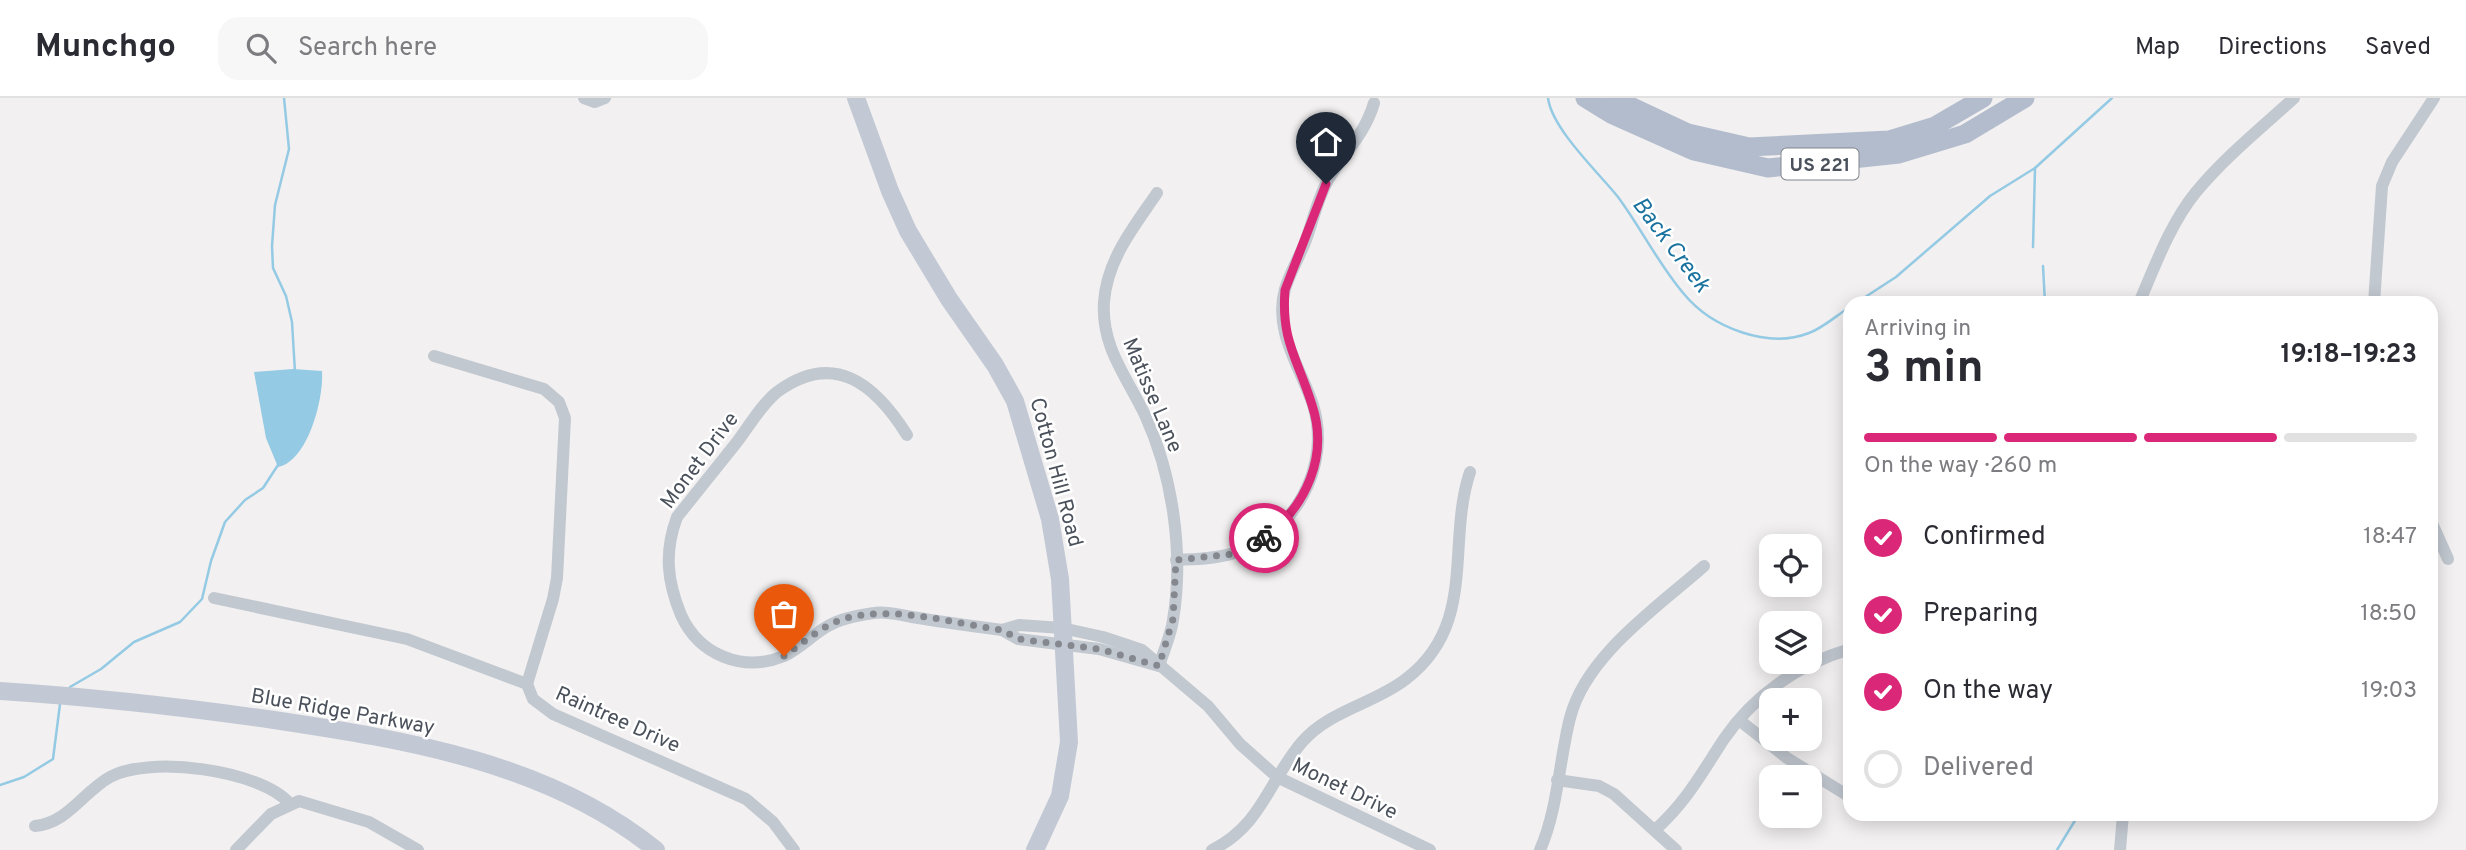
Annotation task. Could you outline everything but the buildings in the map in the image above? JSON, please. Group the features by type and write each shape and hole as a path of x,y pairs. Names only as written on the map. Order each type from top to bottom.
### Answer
{"main road":[{"name":"US 221","path":"1585,98 1654,119 1688,133 1749,147 1824,146 1889,140 1935,126 1983,98"},
{"name":"US 221","path":"1612,106 1694,151 1768,168 1899,154 1965,134 2025,98"}],"street":[{"path":"583,98 600,102 605,98"},
{"name":"Cotton Hill Road","path":"856,98 890,191 908,231 948,299 995,365 1015,401 1056,549 1068,762 1060,796 1035,850"},
{"path":"1638,98 1654,119"},
{"path":"2142,296 2167,240 2196,192 2242,144 2294,98"},
{"path":"2374,296 2382,186 2392,162 2434,98"},
{"path":"1176,560 1217,557 1254,545 1288,518 1307,489 1317,455 1317,423 1288,344 1284,327 1285,290 1326,184 1363,133 1374,103"},
{"name":"Matisse Lane","path":"1157,193 1121,246 1112,265 1106,286 1105,321 1114,359 1144,412 1162,460 1176,560 1173,619 1159,666"},
{"path":"435,356 544,389 562,408 565,418 557,578 527,684"},
{"name":"Monet Drive","path":"907,435 889,407 876,394 844,374 818,372 801,377 775,393 677,517 669,538 667,566 672,594 683,620 707,649 727,661 750,662 784,656 828,625 848,617 878,612 1002,630 1018,639 1063,637 1123,643 1152,656 1159,666 1208,706 1240,744 1277,777 1430,850"},
{"path":"1212,850 1248,825 1303,740 1338,715 1391,690 1409,677 1434,647 1452,611 1457,592 1460,509 1470,472"},
{"path":"2438,537 2448,559"},
{"path":"1540,850 1571,715 1591,676 1617,642 1704,566"},
{"name":"Raintree Drive","path":"214,598 407,639 527,684 533,699 553,715 746,799 773,822 794,850"},
{"name":"Monet Drive","path":"1002,630 1019,625 1159,666"},
{"path":"1655,830 1689,795 1739,720 1761,697 1795,672 1843,652"},
{"name":"Blue Ridge Parkway","path":"0,691 130,701 224,713 389,740 488,763 579,800 656,850"},
{"path":"1739,720 1787,758 1843,793"},
{"path":"35,826 59,819 111,776 155,765 188,766 239,779 277,792 289,803"},
{"path":"1557,780 1599,786 1614,794 1676,850"},
{"path":"236,850 271,814 289,803 309,802 369,821 418,850"},
{"path":"2120,850 2122,821"}],"water":[{"path":"293,369 322,371 320,397 306,441 289,462 278,467 266,438 254,372"}],"waterway":[{"path":"284,98 289,149 275,205 272,246 273,268 286,296 292,322 295,372"},
{"name":"Back Creek","path":"1548,98 1558,123 1577,150 1618,197 1675,283 1710,317 1742,332 1776,338 1809,333 1843,312"},
{"name":"Back Creek","path":"1867,296 1896,277 1990,196 2035,168 2112,98"},
{"path":"2033,247 2035,168"},
{"path":"2043,266 2045,296"},
{"path":"70,687 101,669 134,642 180,622 202,599 211,561 225,522 245,500 263,488 278,465"},
{"path":"0,785 24,777 53,759 60,704"},
{"path":"2057,850 2075,821"}],"way so far":[{"path":"784,656 828,625 848,617 878,612 1002,630 1018,639 1099,649 1159,666 1173,619 1176,560 1233,554 1264,538"}],"route":[{"path":"1264,538 1277,529 1298,506 1313,473 1317,455 1317,423 1288,344 1283,309 1285,290 1326,184"}]}
